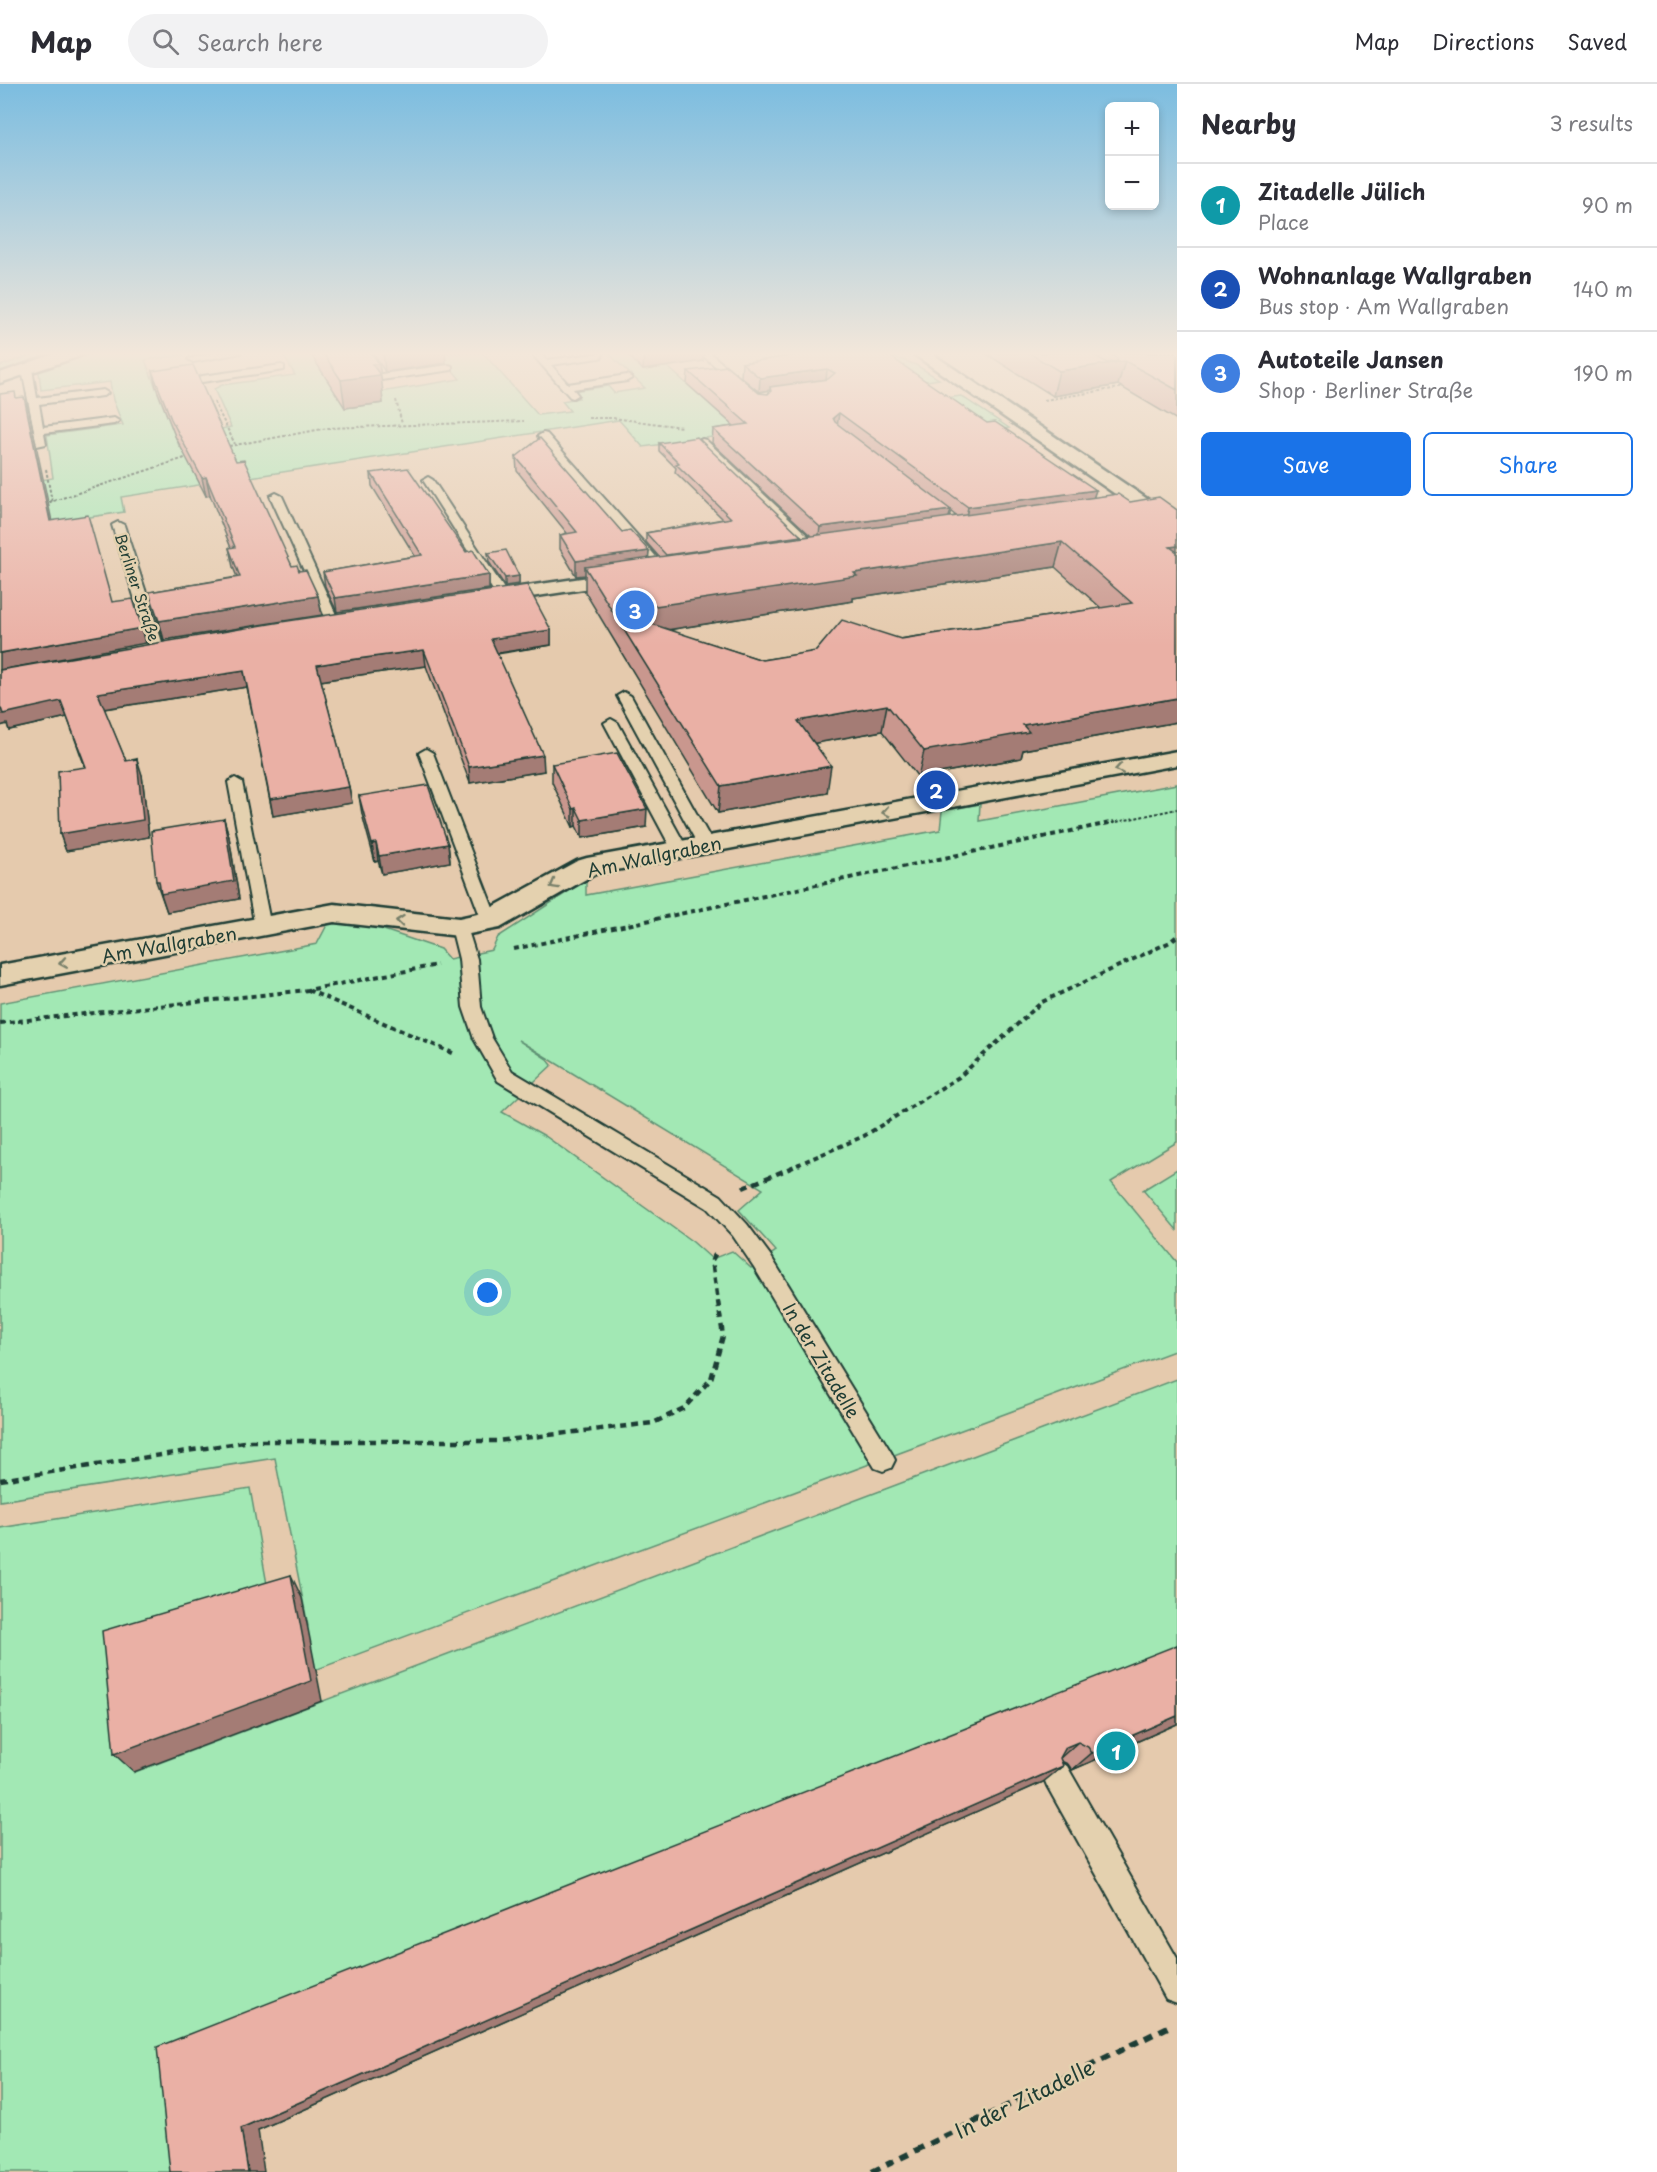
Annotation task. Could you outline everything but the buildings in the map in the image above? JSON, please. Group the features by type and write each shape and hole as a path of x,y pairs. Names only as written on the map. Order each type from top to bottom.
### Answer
{"street":[{"path":"1065,450 1177,528"},
{"path":"1112,510 1146,505"},
{"path":"794,554 840,548"},
{"path":"468,600 687,569"},
{"path":"308,623 354,616"},
{"name":"Berliner Straße","path":"135,652 180,644"},
{"name":"Am Wallgraben","path":"0,975 334,913 459,927 490,921 587,867 1177,758"}],"lane":[{"path":"557,450 664,573"},
{"path":"712,450 817,551"},
{"path":"428,480 502,595"},
{"path":"276,496 332,620"},
{"name":"Berliner Straße","path":"118,525 157,648"},
{"path":"624,696 706,845"},
{"path":"611,723 680,850"},
{"path":"426,753 490,921"},
{"path":"235,782 263,927"},
{"path":"459,927 468,959 472,1007 483,1039 505,1076"},
{"name":"In der Zitadelle","path":"505,1076 714,1202 740,1230 762,1261 883,1460"},
{"path":"1058,1776 1177,1988"}],"path":[{"path":"42,450 52,502"},
{"path":"42,504 194,455"},
{"path":"0,1023 308,990 468,959 1177,808"},
{"path":"714,1202 864,1136 959,1077 1042,1002 1170,942 1177,936"},
{"path":"308,990 505,1076"},
{"path":"0,1480 251,1441 497,1441 652,1423 684,1408 711,1379 723,1335 712,1260 723,1242 740,1230"},
{"name":"In der Zitadelle","path":"872,2172 1177,2023"}],"green space":[{"path":"49,450 422,450 121,497 124,512 0,530 35,481 53,478"},
{"path":"1177,784 1177,1142 1111,1182 1177,1262 1177,1350 164,1726 308,1626 275,1458 0,1501 0,1003 317,944 327,925 343,920 384,930 440,949 449,959 492,950 498,937 586,880 586,895 940,830 942,811 980,804 979,821","holes":["518,1040 763,1189 739,1210 776,1251 751,1268 732,1251 712,1259 693,1242 545,1136 502,1112 552,1065 547,1059"]},
{"path":"1177,1169 1177,1230 1143,1190"},
{"path":"1177,1379 1177,1656 177,2053 190,2172 0,2172 0,1528 250,1488 271,1607 135,1772"}],"place":[{"name":"Autoteile Jansen","path":"635,610"},
{"name":"Wohnanlage Wallgraben","path":"936,790"},
{"name":"Zitadelle Jülich","path":"1116,1751"}]}
